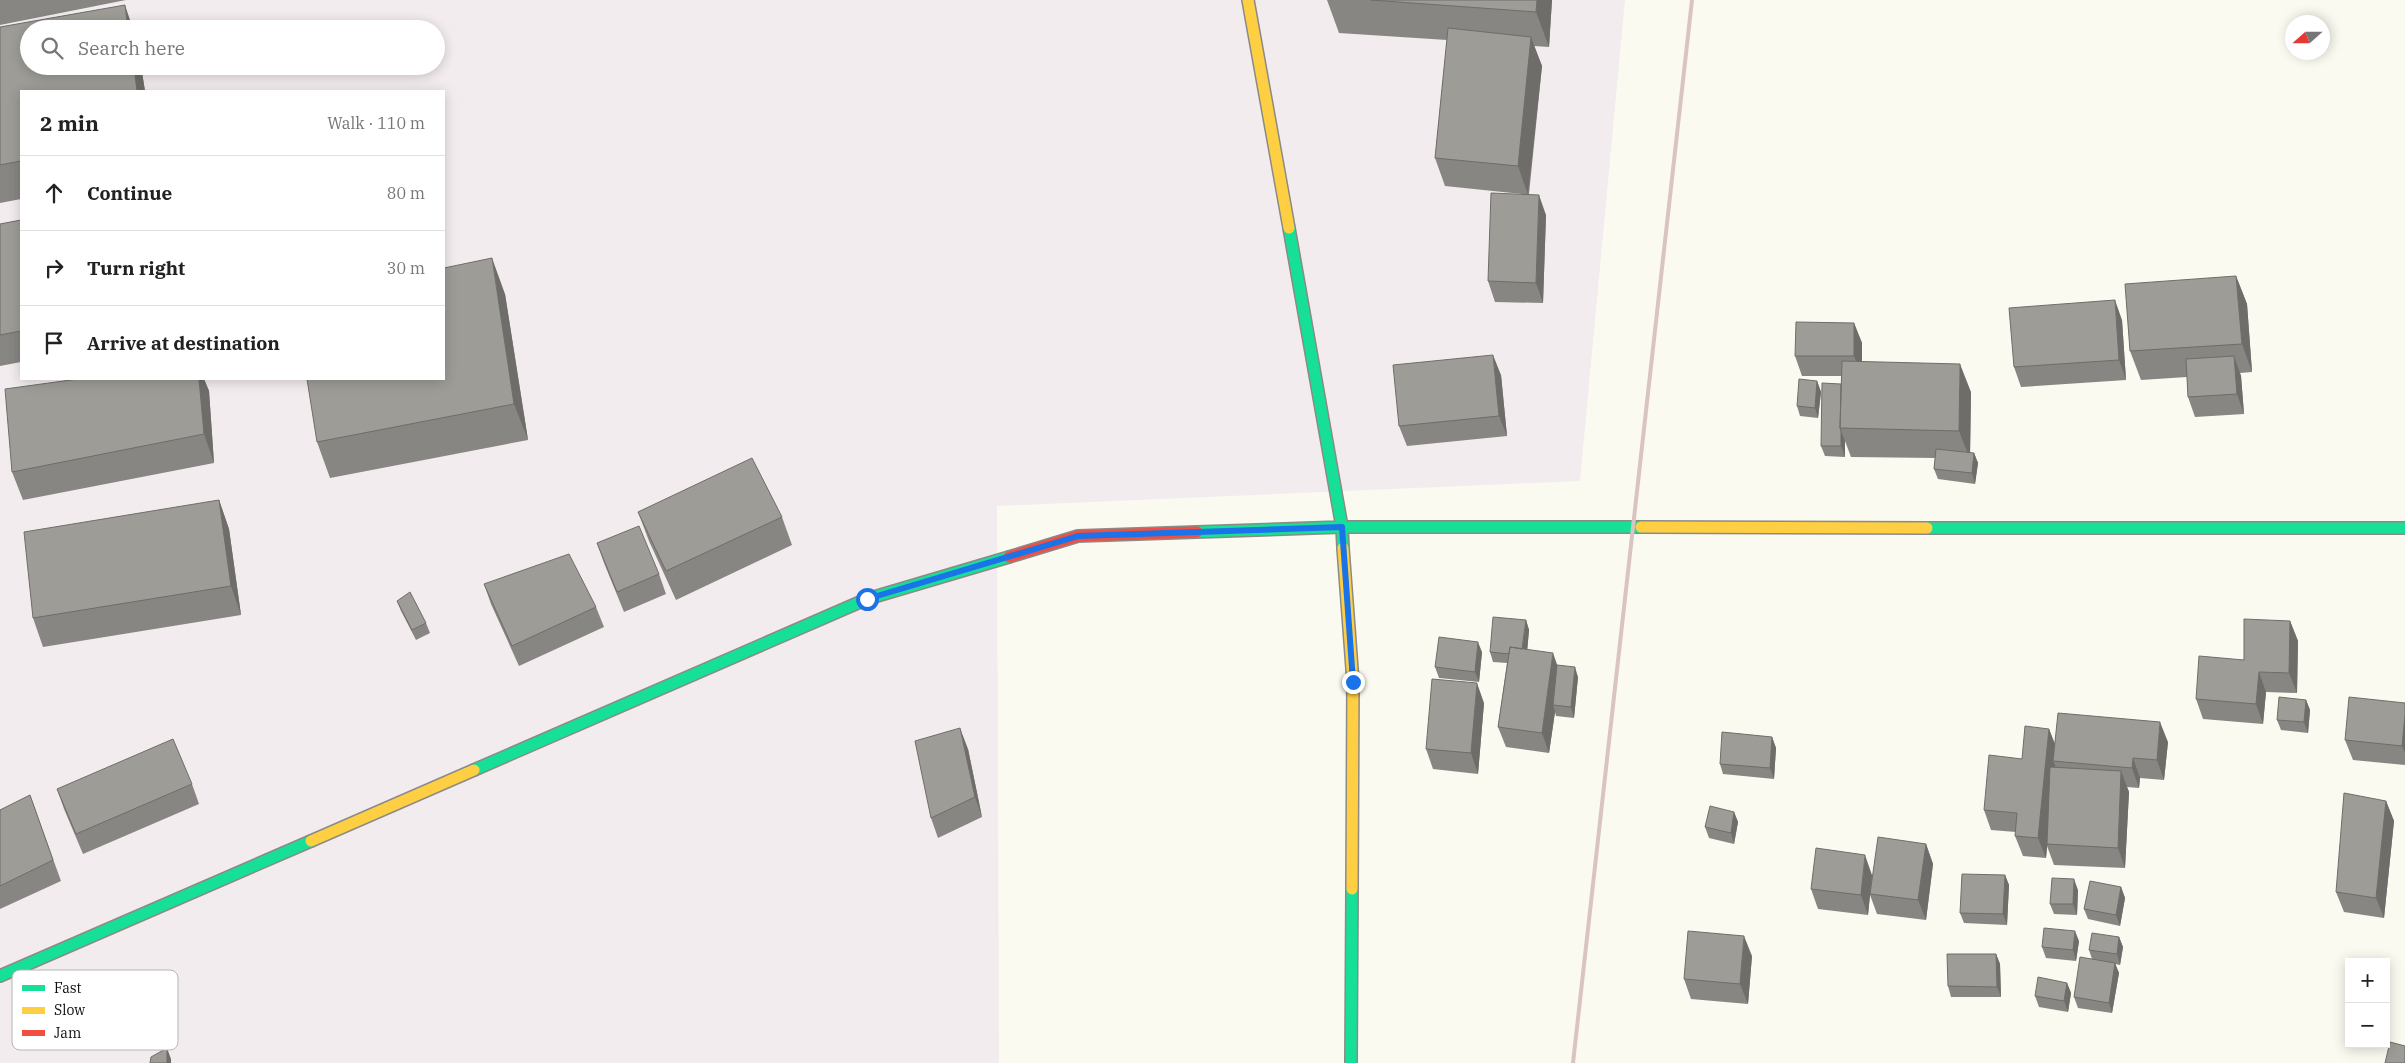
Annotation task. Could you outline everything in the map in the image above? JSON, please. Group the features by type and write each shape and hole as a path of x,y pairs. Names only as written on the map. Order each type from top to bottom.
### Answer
{"main road":[{"path":"1248,0 1342,527 1353,682 1351,1063"},
{"path":"14,970 867,599 1078,536 1342,527 2405,528"},
{"path":"0,976 12,971"}],"shaded area":[{"path":"0,0 1625,0 1580,481 997,506 999,1063 0,1063"}],"building":[{"path":"1371,0 1537,0 1536,12"},
{"path":"125,5 127,20 40,20"},
{"path":"20,23 20,75 135,75 137,90 20,90 20,161 0,165 0,27"},
{"path":"1448,28 1531,37 1518,166 1435,158"},
{"path":"1491,193 1539,195 1536,283 1488,281"},
{"path":"20,220 20,331 0,335 0,224"},
{"path":"492,258 514,404 317,442 307,380 445,380 445,268"},
{"path":"2236,276 2242,344 2130,351 2125,284"},
{"path":"2115,300 2119,360 2014,367 2009,308"},
{"path":"1796,322 1854,323 1854,356 1795,356"},
{"path":"1493,355 1499,416 1399,426 1393,365"},
{"path":"2234,356 2237,394 2188,397 2186,359"},
{"path":"1842,361 1960,364 1959,431 1840,428"},
{"path":"1799,379 1817,381 1815,408 1797,406"},
{"path":"71,380 199,380 204,434 12,472 5,389"},
{"path":"1822,383 1841,384 1841,446 1821,446"},
{"path":"1936,449 1974,453 1972,473 1934,469"},
{"path":"752,458 782,517 666,571 638,512"},
{"path":"219,500 231,586 33,618 24,532"},
{"path":"639,526 659,574 617,592 597,543"},
{"path":"569,554 596,607 512,646 484,584"},
{"path":"410,592 426,623 412,630 397,601"},
{"path":"1493,617 1526,620 1522,649 1510,647 1509,654 1490,652"},
{"path":"2244,619 2290,621 2289,673 2259,672 2256,704 2196,699 2199,656 2244,660"},
{"path":"1439,637 1478,642 1475,672 1435,667"},
{"path":"1510,647 1553,653 1542,733 1498,727"},
{"path":"1557,665 1575,667 1571,707 1553,705"},
{"path":"1432,679 1477,683 1471,753 1426,749"},
{"path":"2279,697 2306,700 2304,722 2277,720"},
{"path":"2349,697 2405,703 2402,746 2345,740"},
{"path":"2058,713 2160,722 2157,760 2133,758 2132,768 2053,761"},
{"path":"2025,726 2049,729 2038,838 2015,836 2017,813 1984,810 1989,755 2022,759"},
{"path":"960,728 975,797 931,818 915,741"},
{"path":"1722,732 1772,737 1770,768 1720,764"},
{"path":"173,739 192,784 76,834 57,789"},
{"path":"2050,767 2121,771 2118,848 2047,844"},
{"path":"2344,793 2386,801 2376,898 2336,892"},
{"path":"30,795 53,860 0,886 0,810"},
{"path":"1710,806 1734,812 1731,833 1705,827"},
{"path":"1878,837 1926,844 1918,900 1870,894"},
{"path":"1816,848 1865,855 1861,895 1811,889"},
{"path":"1962,874 2005,875 2003,914 1960,913"},
{"path":"2052,878 2074,879 2073,904 2050,904"},
{"path":"2090,881 2121,887 2116,915 2084,909"},
{"path":"2044,928 2075,931 2073,950 2042,947"},
{"path":"1688,931 1744,936 1740,984 1684,979"},
{"path":"2092,933 2119,937 2117,954 2089,950"},
{"path":"1947,954 1996,954 1997,987 1948,986"},
{"path":"2080,957 2115,963 2109,1003 2074,997"},
{"path":"2038,977 2067,983 2064,1001 2035,996"},
{"path":"2390,1042 2405,1046 2405,1063 2385,1063"},
{"path":"167,1050 167,1063 150,1063 151,1057"}],"railway":[{"path":"1573,1063 1692,0"}],"traffic: fast":[{"path":"1289,228 1342,527 1343,548"},
{"path":"1197,532 1342,527 1641,527"},
{"path":"1927,528 2405,528"},
{"path":"474,770 867,599 1009,557"},
{"path":"14,970 311,841"},
{"path":"1351,1063 1352,889"},
{"path":"0,976 12,971"}],"traffic: slow":[{"path":"1248,0 1289,228"},
{"path":"1641,527 1927,528"},
{"path":"1343,548 1353,682 1352,889"},
{"path":"311,841 474,770"}],"traffic: jam":[{"path":"1009,557 1078,536 1197,532"}],"route":[{"path":"867,599 1078,536 1342,527 1353,682"}]}
